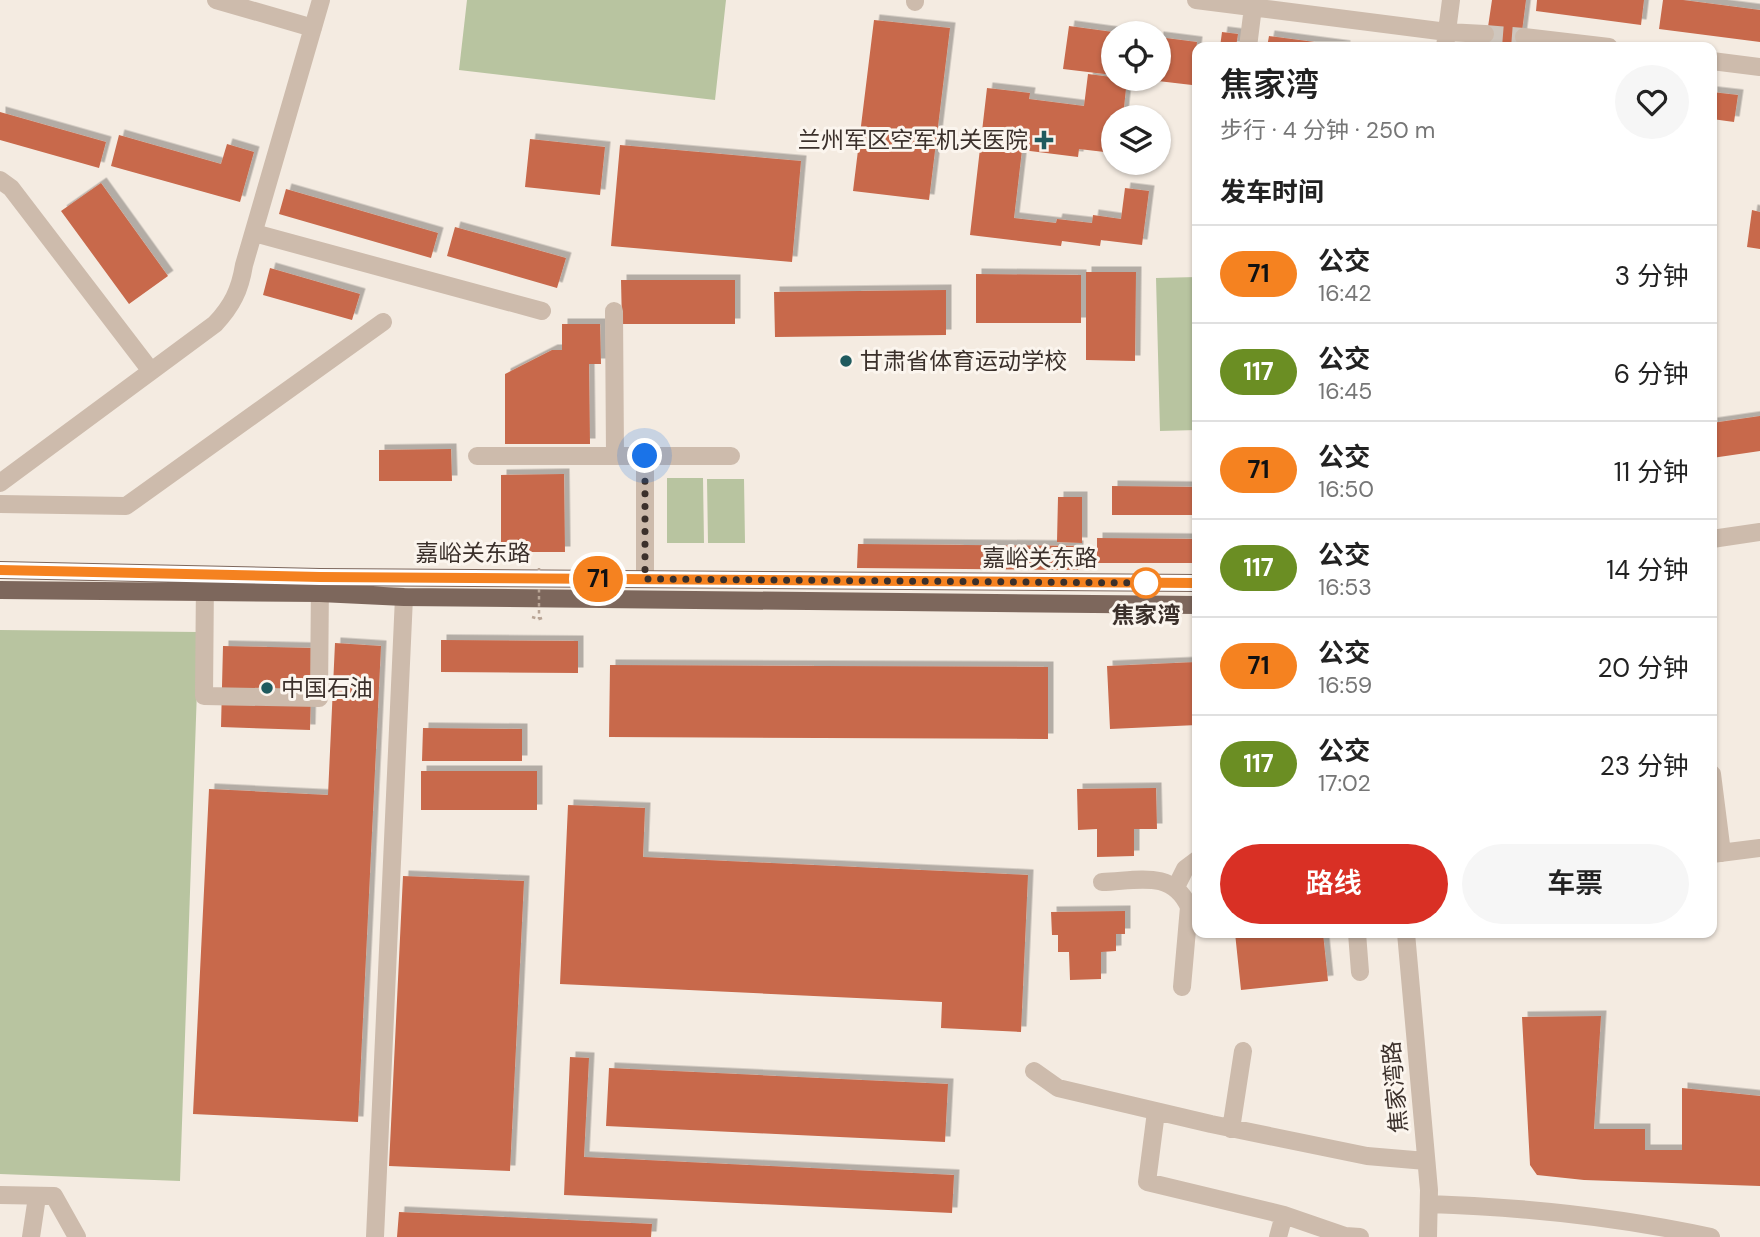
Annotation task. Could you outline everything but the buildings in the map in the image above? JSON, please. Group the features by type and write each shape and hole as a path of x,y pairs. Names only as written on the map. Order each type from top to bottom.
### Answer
{"main road":[{"name":"嘉峪关东路","path":"0,570 205,584"},
{"name":"嘉峪关东路","path":"0,590 205,584 320,585 645,579 1192,583"},
{"name":"嘉峪关东路","path":"320,585 404,597 1192,605"}],"street":[{"path":"216,0 313,28"},
{"path":"0,483 215,324 230,307 240,288 321,0"},
{"path":"1196,0 1446,39 1485,34"},
{"path":"1446,39 1451,0"},
{"path":"1249,42 1253,7"},
{"path":"1524,37 1566,42"},
{"path":"1717,62 1760,67"},
{"path":"0,180 11,188 151,371"},
{"path":"254,233 542,311"},
{"path":"614,311 615,456"},
{"path":"0,504 126,506 383,322"},
{"path":"477,456 731,456"},
{"path":"645,456 645,579"},
{"path":"1717,538 1760,532"},
{"path":"205,584 204,696 319,698 320,585"},
{"path":"376,1237 404,597"},
{"path":"1717,853 1760,848"},
{"path":"1176,887 1185,869 1192,864"},
{"path":"1102,882 1154,879 1166,881 1176,887 1192,904"},
{"path":"1182,987 1192,912"},
{"path":"1357,938 1360,972"},
{"name":"焦家湾路","path":"1406,938 1426,1161 1428,1237"},
{"path":"1231,1129 1243,1051"},
{"path":"1034,1071 1058,1088 1156,1112 1367,1156 1426,1161"},
{"path":"1156,1112 1147,1182 1284,1215 1345,1236 1360,1237"},
{"path":"0,1195 46,1196"},
{"path":"31,1237 46,1196"},
{"path":"46,1196 77,1237"},
{"path":"1429,1205 1515,1209 1661,1226 1710,1237"},
{"path":"1278,1237 1284,1215"}],"path":[{"path":"538,568 538,620"}],"green space":[{"path":"467,0 726,0 715,100 459,70"},
{"path":"1192,277 1192,430 1160,431 1156,278"},
{"path":"667,478 703,478 704,543 667,543"},
{"path":"707,479 744,479 745,543 708,543"},
{"path":"0,630 199,632 180,1181 0,1174"}],"tunnel":[{"path":"1485,34 1524,37"}],"bus line":[{"name":"71","path":"0,570 320,577 1192,583"}],"place":[{"name":"兰州军区空军机关医院","path":"1044,140"},
{"name":"甘肃省体育运动学校","path":"846,361"},
{"name":"焦家湾","path":"1146,583"},
{"name":"中国石油","path":"267,688"}],"route":[{"path":"645,456 645,579 1146,583"}]}
